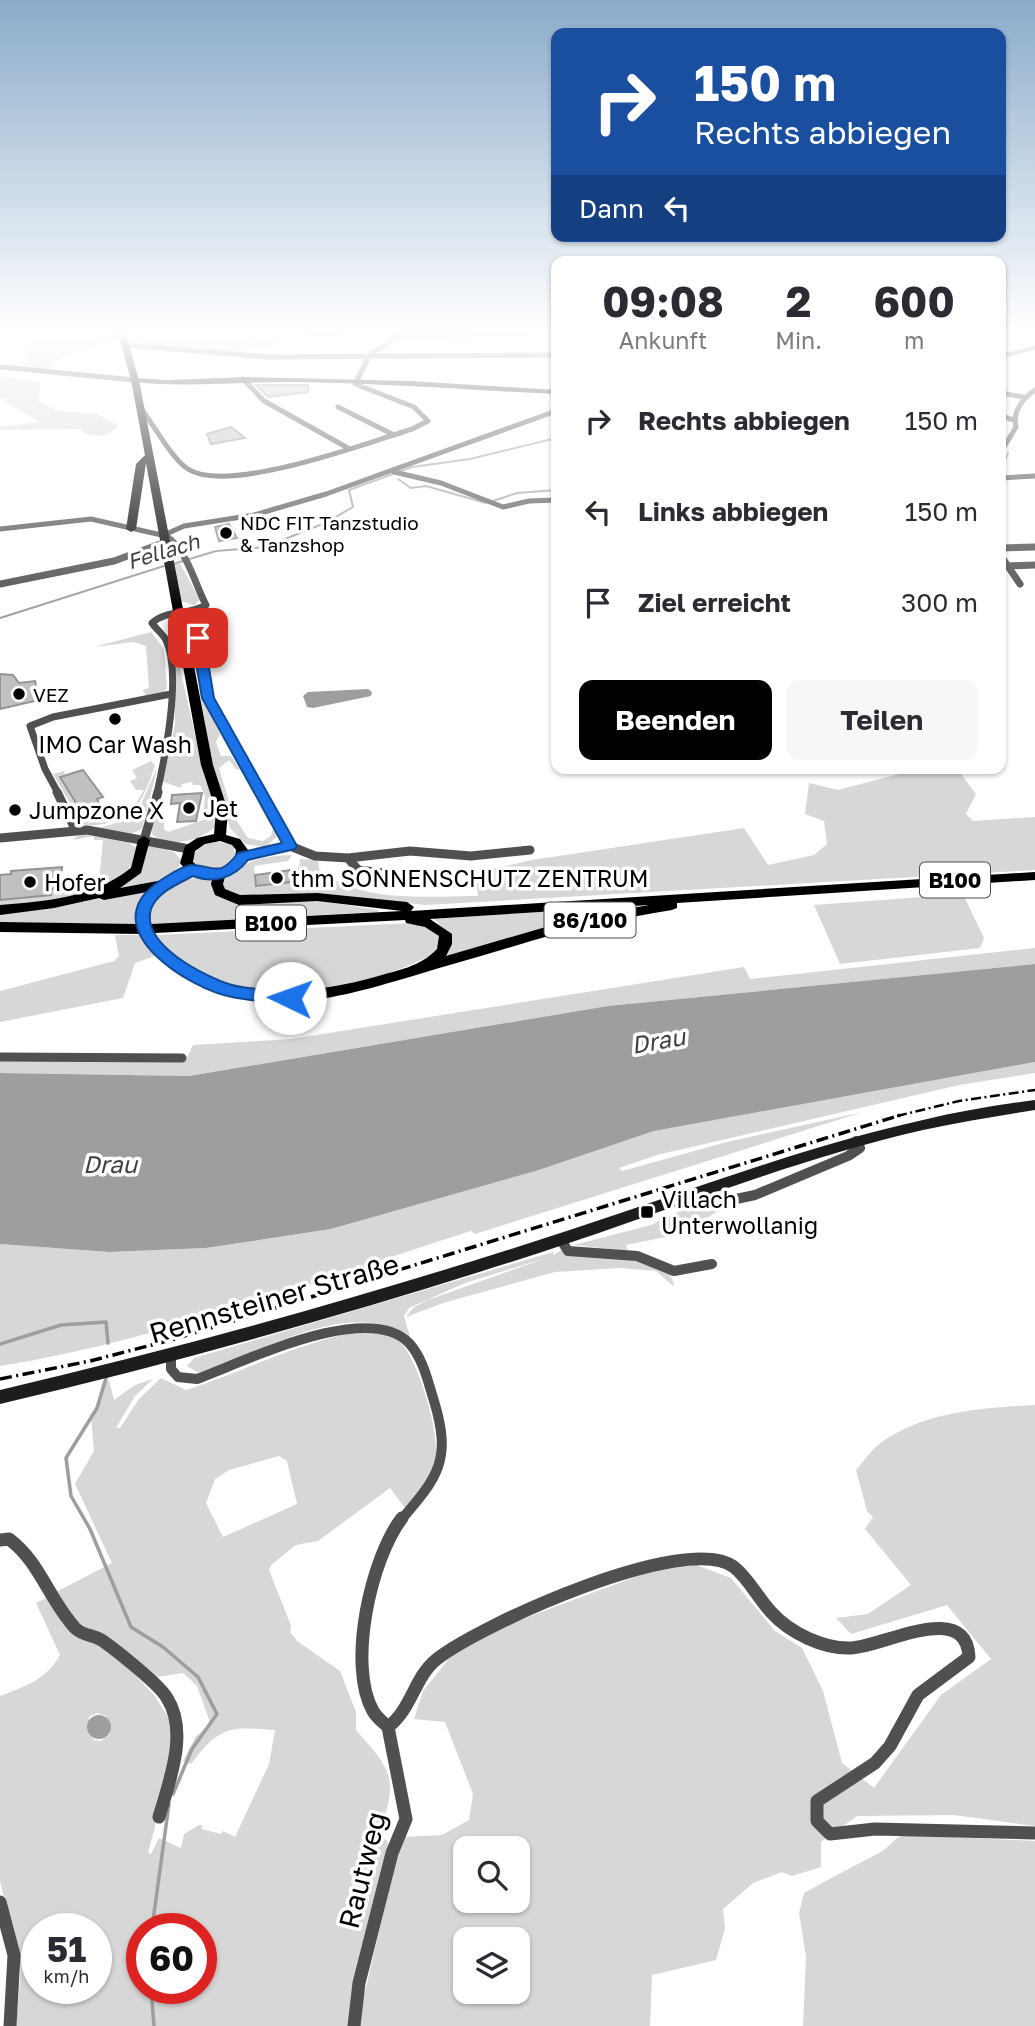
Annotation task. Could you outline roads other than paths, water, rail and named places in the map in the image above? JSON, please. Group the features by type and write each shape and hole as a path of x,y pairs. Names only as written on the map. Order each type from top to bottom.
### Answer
{"main road":[{"path":"143,425 207,765 222,811 220,837"},
{"path":"131,529 140,464 149,456"},
{"path":"220,837 235,841 242,848 243,856 234,868 219,874 205,875 191,870 186,863 189,849 201,841 220,837"},
{"path":"0,910 84,898 128,879 137,870 144,841"},
{"name":"86/100","path":"191,870 168,883 144,906 143,918 149,936 170,961 209,984 261,997 290,998 348,990 580,922 676,905 775,896 786,890"},
{"path":"219,874 217,884 220,892 239,900 317,897 393,906 461,905 485,909"},
{"name":"B100","path":"0,927 189,928 1035,876"},
{"name":"86/100","path":"84,898 168,883"},
{"name":"86/100","path":"352,918 380,922 412,920 429,923 445,934 447,942 437,959 399,976"},
{"name":"Rennsteiner Straße","path":"0,1397 171,1357 561,1240 856,1141 955,1116 1035,1105"}],"street":[{"path":"152,425 186,468 203,476 274,471 422,425"},
{"path":"305,425 348,448"},
{"path":"373,425 394,435"},
{"path":"0,528 91,519 131,529 163,532 198,523 266,512 397,473 521,425"},
{"path":"1006,444 1015,425"},
{"path":"397,473 441,483 503,507 529,501 551,500"},
{"path":"1006,476 1035,476"},
{"path":"163,532 182,549 185,562 204,599 206,613 198,638 208,698 290,846"},
{"path":"0,584 114,561 173,539"},
{"path":"1006,548 1035,547"},
{"path":"1007,566 1035,565"},
{"path":"1007,566 1020,584"},
{"path":"144,841 169,736 171,694 167,643 152,623 161,616 204,608"},
{"path":"76,831 75,824 45,769 30,726 53,717 171,694"},
{"path":"0,838 76,831 103,832 189,849"},
{"path":"243,856 290,846 315,856 348,858 410,851 471,856 530,850"},
{"path":"348,858 358,870 393,874"},
{"path":"0,1057 182,1058"},
{"path":"561,1240 568,1251 641,1255 674,1270 712,1264"},
{"path":"171,1357 171,1369 178,1377 197,1379 333,1332 368,1326 402,1337 415,1349 441,1427 442,1462 429,1489 394,1530 381,1560 363,1632 367,1702 376,1720 388,1727 400,1720 433,1661 464,1640 509,1617 650,1566 691,1560 720,1560 740,1574 774,1615 825,1644 863,1647 940,1627 957,1632 968,1646 970,1657 956,1672 937,1678 924,1688 876,1763 831,1786 817,1801 817,1821 830,1834 852,1834 871,1825 891,1830 1035,1833"},
{"path":"0,1541 9,1539 28,1553 57,1608 79,1632 100,1639 167,1697 177,1725 173,1766 159,1817"},
{"name":"Rautweg","path":"354,2026 366,1957 392,1853 406,1819 388,1727"},
{"path":"0,1902 14,1955 10,2026"}],"water":[{"path":"368,689 372,692 371,696 313,708 307,707 303,696 308,692"},
{"name":"Drau","path":"1035,964 1035,1062 654,1131 539,1170 331,1229 206,1248 109,1252 0,1244 0,1073 189,1076 608,1006"},
{"path":"99,1715 108,1718 111,1727 108,1736 99,1739 90,1736 87,1727 90,1718"}],"waterway":[{"name":"Fellach","path":"173,564 216,551 265,547 325,523 353,507 349,490 412,467 470,459 551,439"},
{"path":"1006,458 1008,453"},
{"path":"398,479 411,488 426,486 486,503"},
{"path":"493,501 517,493 551,490"},
{"name":"Fellach","path":"0,618 167,565"},
{"path":"0,1344 61,1325 106,1322 108,1343"},
{"path":"107,1375 97,1408 66,1458 71,1496 90,1529 131,1627 163,1647 198,1677 217,1714 192,1749 173,1794"},
{"path":"154,1913 169,1804"},
{"path":"152,2004 154,2026"}],"railway":[{"path":"899,1115 959,1101 1035,1090"},
{"path":"899,1115 904,1114"},
{"path":"0,1379 90,1361 175,1339 899,1115"}],"place":[{"name":"NDC FIT Tanzstudio & Tanzshop","path":"226,533"},
{"name":"VEZ","path":"19,694"},
{"name":"IMO Car Wash","path":"115,719"},
{"name":"Jet","path":"189,808"},
{"name":"Jumpzone X","path":"15,810"},
{"name":"thm SONNENSCHUTZ ZENTRUM","path":"277,878"},
{"name":"Hofer","path":"30,882"},
{"name":"Villach Unterwollanig","path":"647,1212"}]}
